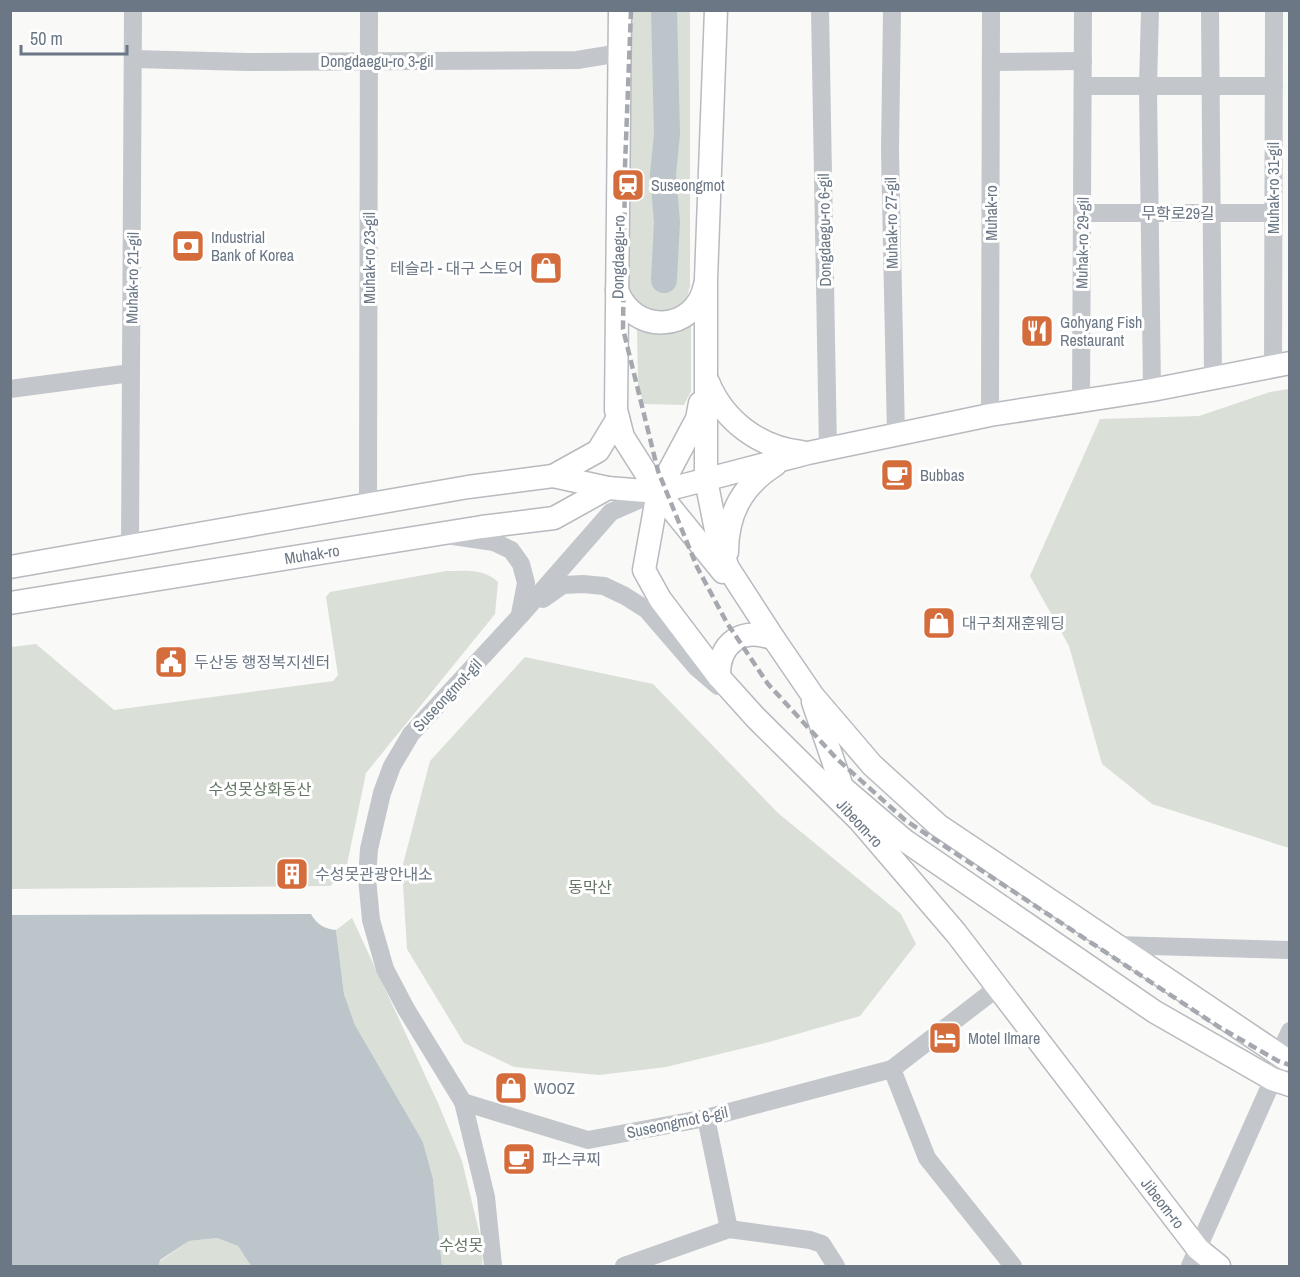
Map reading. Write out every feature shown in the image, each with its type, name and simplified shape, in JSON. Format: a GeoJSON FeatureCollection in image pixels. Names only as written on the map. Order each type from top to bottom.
{"type":"FeatureCollection","features":[{"type":"Feature","properties":{"kind":"main road","name":"Dongdaegu-ro"},"geometry":{"type":"LineString","coordinates":[[620,10],[616,410],[623,437],[658,492]]}},
{"type":"Feature","properties":{"kind":"main road"},"geometry":{"type":"LineString","coordinates":[[716,10],[706,279],[706,480],[717,540],[728,568],[808,689],[872,765],[938,825],[1284,1058]]}},
{"type":"Feature","properties":{"kind":"main road"},"geometry":{"type":"LineString","coordinates":[[617,290],[626,307],[635,315],[653,322],[665,322],[683,317],[693,309],[703,293],[706,279]]}},
{"type":"Feature","properties":{"kind":"main road"},"geometry":{"type":"LineString","coordinates":[[10,567],[468,488],[553,476],[608,488],[658,492],[818,451],[990,415],[1152,390],[1281,365]]}},
{"type":"Feature","properties":{"kind":"main road"},"geometry":{"type":"LineString","coordinates":[[705,375],[719,403],[740,427],[772,445],[790,450],[818,451]]}},
{"type":"Feature","properties":{"kind":"main road","name":"Jibeom-ro"},"geometry":{"type":"LineString","coordinates":[[705,375],[698,419],[658,492],[644,570],[660,599],[719,677],[755,717],[860,821],[956,933],[1194,1258],[1219,1266]]}},
{"type":"Feature","properties":{"kind":"main road"},"geometry":{"type":"LineString","coordinates":[[553,476],[598,451],[618,418]]}},
{"type":"Feature","properties":{"kind":"main road"},"geometry":{"type":"LineString","coordinates":[[728,568],[728,532],[741,498],[759,475],[784,459]]}},
{"type":"Feature","properties":{"kind":"main road","name":"Muhak-ro"},"geometry":{"type":"LineString","coordinates":[[10,603],[437,534],[554,518],[608,488]]}},
{"type":"Feature","properties":{"kind":"main road"},"geometry":{"type":"LineString","coordinates":[[658,492],[757,614]]}},
{"type":"Feature","properties":{"kind":"main road"},"geometry":{"type":"LineString","coordinates":[[719,677],[721,657],[726,647],[734,640],[753,634],[774,639]]}},
{"type":"Feature","properties":{"kind":"main road"},"geometry":{"type":"LineString","coordinates":[[808,689],[842,787],[904,840],[1155,1012],[1281,1082]]}},
{"type":"Feature","properties":{"kind":"street","name":"Muhak-ro 21-gil"},"geometry":{"type":"LineString","coordinates":[[130,546],[133,10]]}},
{"type":"Feature","properties":{"kind":"street","name":"Muhak-ro 23-gil"},"geometry":{"type":"LineString","coordinates":[[368,505],[369,10]]}},
{"type":"Feature","properties":{"kind":"street","name":"Dongdaegu-ro 6-gil"},"geometry":{"type":"LineString","coordinates":[[818,451],[820,10]]}},
{"type":"Feature","properties":{"kind":"street","name":"Muhak-ro 27-gil"},"geometry":{"type":"LineString","coordinates":[[892,10],[890,151],[896,435]]}},
{"type":"Feature","properties":{"kind":"street","name":"Muhak-ro"},"geometry":{"type":"LineString","coordinates":[[990,415],[992,10]]}},
{"type":"Feature","properties":{"kind":"street","name":"Muhak-ro 29-gil"},"geometry":{"type":"LineString","coordinates":[[1081,400],[1083,10]]}},
{"type":"Feature","properties":{"kind":"street"},"geometry":{"type":"LineString","coordinates":[[1150,10],[1148,87],[1152,390]]}},
{"type":"Feature","properties":{"kind":"street"},"geometry":{"type":"LineString","coordinates":[[1210,10],[1213,378]]}},
{"type":"Feature","properties":{"kind":"street","name":"Muhak-ro 31-gil"},"geometry":{"type":"LineString","coordinates":[[1274,10],[1273,213],[1281,365]]}},
{"type":"Feature","properties":{"kind":"street","name":"Dongdaegu-ro 3-gil"},"geometry":{"type":"LineString","coordinates":[[133,59],[369,62],[577,60],[620,53]]}},
{"type":"Feature","properties":{"kind":"street"},"geometry":{"type":"LineString","coordinates":[[991,62],[1083,61]]}},
{"type":"Feature","properties":{"kind":"street"},"geometry":{"type":"LineString","coordinates":[[1083,86],[1274,86]]}},
{"type":"Feature","properties":{"kind":"street","name":"무학로29길"},"geometry":{"type":"LineString","coordinates":[[1083,213],[1273,213]]}},
{"type":"Feature","properties":{"kind":"street"},"geometry":{"type":"LineString","coordinates":[[10,389],[131,373]]}},
{"type":"Feature","properties":{"kind":"street","name":"Suseongmot-gil"},"geometry":{"type":"LineString","coordinates":[[493,1266],[486,1197],[463,1102],[406,1009],[386,969],[371,920],[367,878],[369,849],[382,793],[392,766],[411,734],[520,616],[611,512],[658,492]]}},
{"type":"Feature","properties":{"kind":"street"},"geometry":{"type":"LineString","coordinates":[[437,534],[494,542],[511,550],[521,564],[526,583],[520,616]]}},
{"type":"Feature","properties":{"kind":"street"},"geometry":{"type":"LineString","coordinates":[[520,616],[563,585],[604,586],[647,610],[697,668],[755,717]]}},
{"type":"Feature","properties":{"kind":"street"},"geometry":{"type":"LineString","coordinates":[[1116,945],[1290,950]]}},
{"type":"Feature","properties":{"kind":"street","name":"Suseongmot 6-gil"},"geometry":{"type":"LineString","coordinates":[[463,1102],[588,1140],[706,1118],[892,1069],[997,988]]}},
{"type":"Feature","properties":{"kind":"street"},"geometry":{"type":"LineString","coordinates":[[1194,1258],[1281,1082],[1290,1030]]}},
{"type":"Feature","properties":{"kind":"street"},"geometry":{"type":"LineString","coordinates":[[892,1069],[927,1158],[1005,1264]]}},
{"type":"Feature","properties":{"kind":"street"},"geometry":{"type":"LineString","coordinates":[[706,1118],[729,1229]]}},
{"type":"Feature","properties":{"kind":"street"},"geometry":{"type":"LineString","coordinates":[[624,1266],[729,1229],[810,1240],[822,1244],[836,1266]]}},
{"type":"Feature","properties":{"kind":"green space"},"geometry":{"type":"Polygon","coordinates":[[[632,11],[690,11],[690,286],[685,303],[669,315],[638,309],[628,288],[632,11]]]}},
{"type":"Feature","properties":{"kind":"green space"},"geometry":{"type":"Polygon","coordinates":[[[691,320],[691,391],[684,405],[644,404],[638,387],[637,330],[676,329],[691,320]]]}},
{"type":"Feature","properties":{"kind":"green space"},"geometry":{"type":"Polygon","coordinates":[[[1290,389],[1289,848],[1152,804],[1102,764],[1069,646],[1030,576],[1100,419],[1199,416],[1270,392],[1290,389]]]}},
{"type":"Feature","properties":{"kind":"green space","name":"수성못상화동산"},"geometry":{"type":"Polygon","coordinates":[[[446,571],[480,572],[498,582],[495,614],[366,773],[345,874],[330,886],[11,889],[11,647],[36,644],[114,710],[333,681],[338,675],[326,597],[330,592],[446,571]]]}},
{"type":"Feature","properties":{"kind":"green space","name":"동막산"},"geometry":{"type":"Polygon","coordinates":[[[525,657],[653,684],[778,813],[901,914],[916,944],[860,1016],[769,1042],[666,1067],[599,1075],[514,1067],[464,1043],[407,949],[402,868],[430,761],[525,657]]]}},
{"type":"Feature","properties":{"kind":"green space","name":"수성못"},"geometry":{"type":"Polygon","coordinates":[[[352,918],[438,1103],[462,1161],[483,1248],[482,1266],[442,1266],[433,1179],[423,1142],[355,1025],[344,994],[336,930],[352,918]]]}},
{"type":"Feature","properties":{"kind":"green space"},"geometry":{"type":"Polygon","coordinates":[[[217,1238],[238,1246],[251,1266],[159,1266],[160,1261],[189,1241],[217,1238]]]}},
{"type":"Feature","properties":{"kind":"shaded area"},"geometry":{"type":"Polygon","coordinates":[[[311,914],[321,925],[336,930],[344,994],[355,1025],[423,1142],[433,1179],[442,1266],[251,1266],[238,1246],[217,1238],[189,1241],[160,1260],[159,1266],[11,1266],[11,915],[311,914]]]}},
{"type":"Feature","properties":{"kind":"waterway"},"geometry":{"type":"LineString","coordinates":[[664,10],[667,134],[663,174],[667,222],[664,280]]}},
{"type":"Feature","properties":{"kind":"railway"},"geometry":{"type":"LineString","coordinates":[[631,10],[625,166],[623,329],[658,471],[697,567],[727,623],[768,684],[837,759],[905,820],[1219,1027],[1278,1061],[1290,1065]]}},
{"type":"Feature","properties":{"kind":"place","name":"Suseongmot"},"geometry":{"type":"Point","coordinates":[628,185]}},
{"type":"Feature","properties":{"kind":"place","name":"Industrial Bank of Korea"},"geometry":{"type":"Point","coordinates":[188,246]}},
{"type":"Feature","properties":{"kind":"place","name":"테슬라 - 대구 스토어"},"geometry":{"type":"Point","coordinates":[546,268]}},
{"type":"Feature","properties":{"kind":"place","name":"Gohyang Fish Restaurant"},"geometry":{"type":"Point","coordinates":[1037,331]}},
{"type":"Feature","properties":{"kind":"place","name":"Bubbas"},"geometry":{"type":"Point","coordinates":[897,475]}},
{"type":"Feature","properties":{"kind":"place","name":"대구최재훈웨딩"},"geometry":{"type":"Point","coordinates":[939,623]}},
{"type":"Feature","properties":{"kind":"place","name":"두산동 행정복지센터"},"geometry":{"type":"Point","coordinates":[171,662]}},
{"type":"Feature","properties":{"kind":"place","name":"수성못관광안내소"},"geometry":{"type":"Point","coordinates":[292,874]}},
{"type":"Feature","properties":{"kind":"place","name":"Motel Ilmare"},"geometry":{"type":"Point","coordinates":[945,1038]}},
{"type":"Feature","properties":{"kind":"place","name":"WOOZ"},"geometry":{"type":"Point","coordinates":[511,1088]}},
{"type":"Feature","properties":{"kind":"place","name":"파스쿠찌"},"geometry":{"type":"Point","coordinates":[519,1159]}}]}
